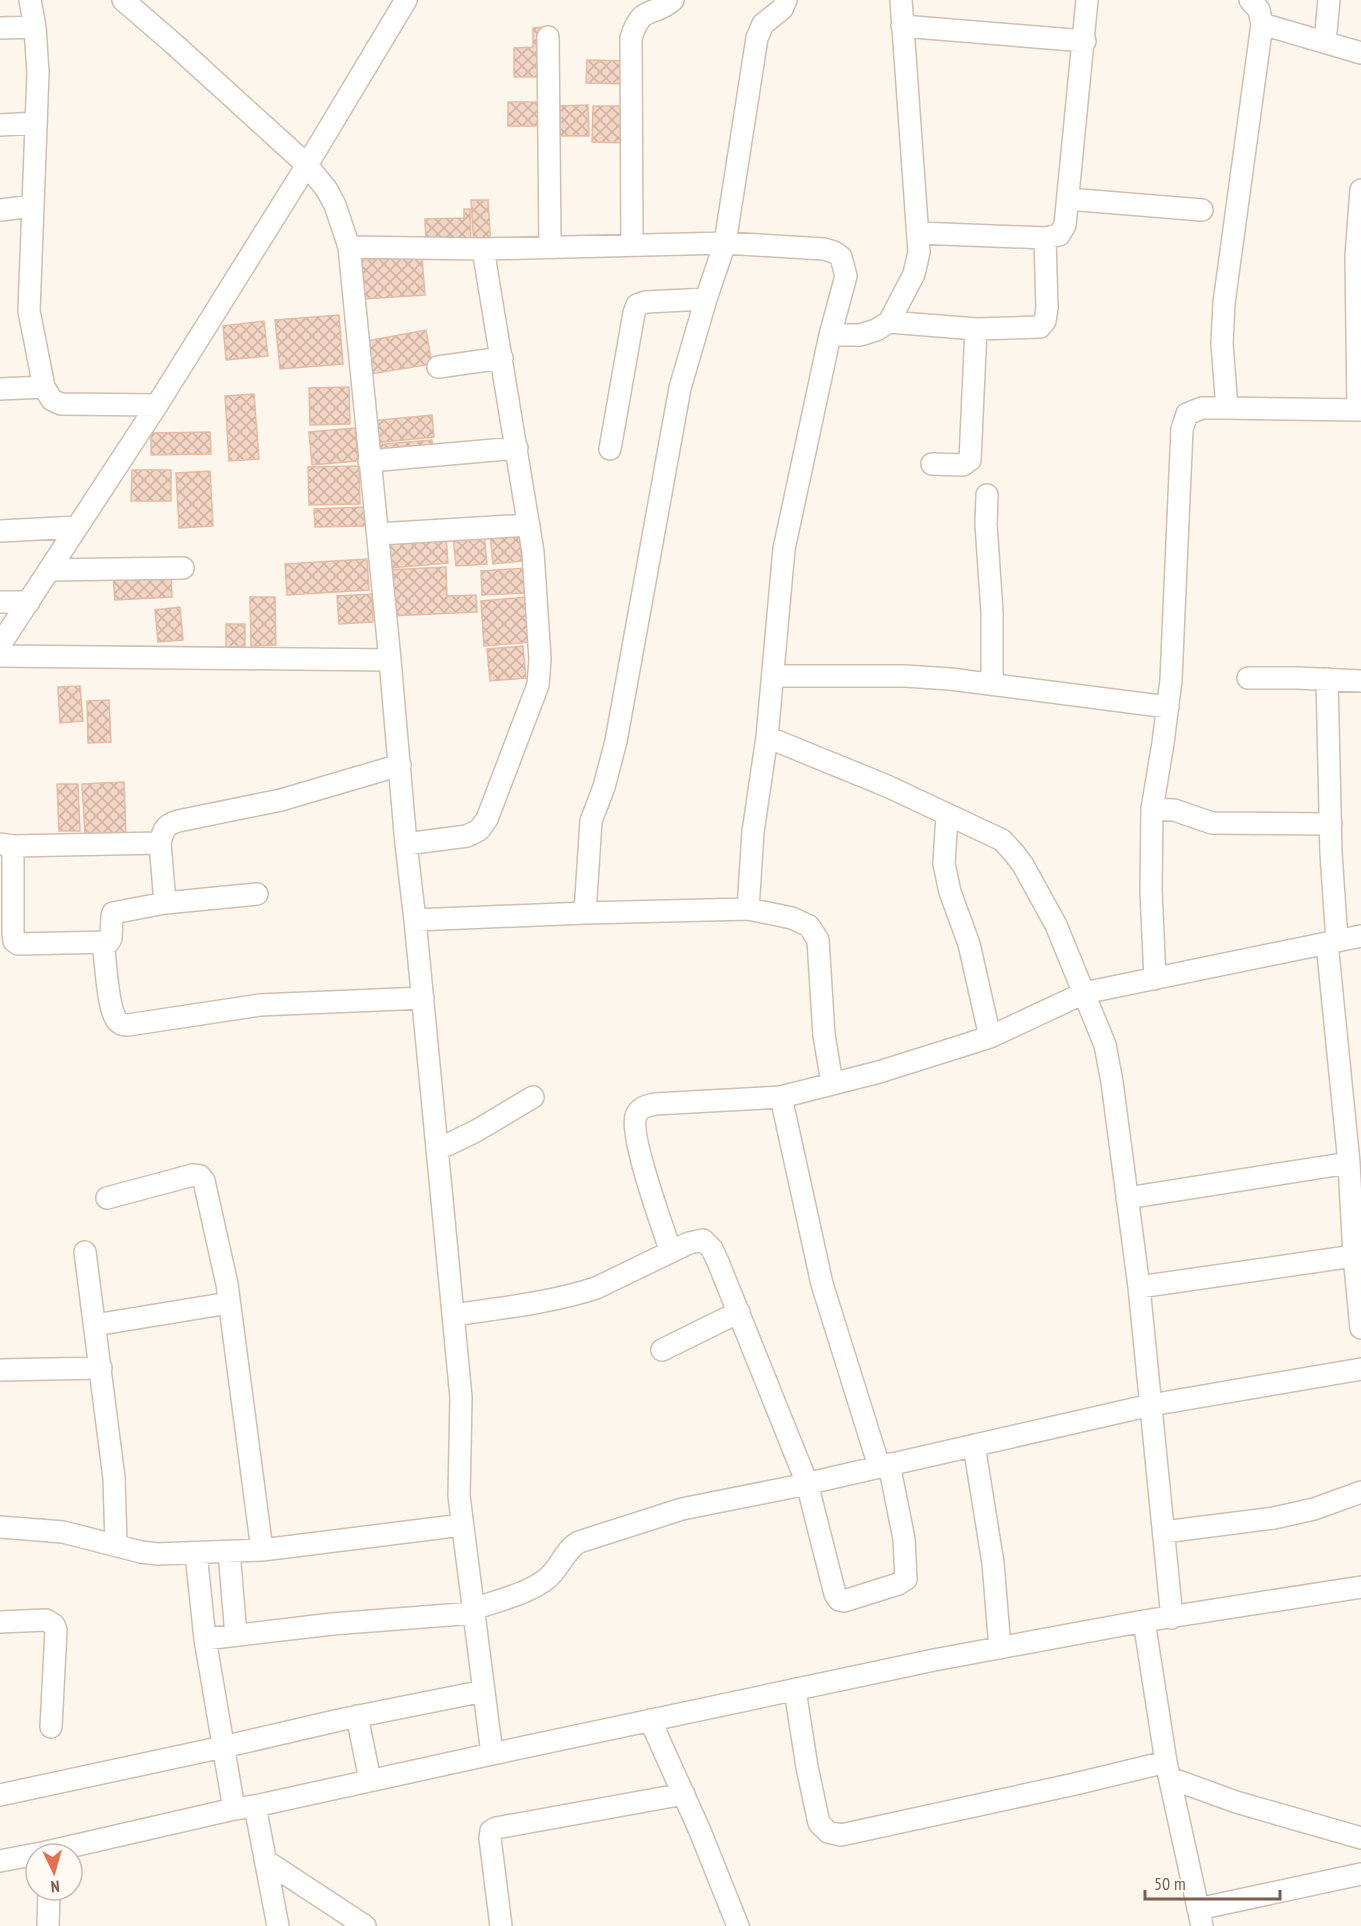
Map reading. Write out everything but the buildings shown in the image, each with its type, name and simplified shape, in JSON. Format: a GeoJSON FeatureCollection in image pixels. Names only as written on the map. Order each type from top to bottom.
{"type":"FeatureCollection","features":[{"type":"Feature","properties":{"kind":"street"},"geometry":{"type":"LineString","coordinates":[[30,0],[38,72],[29,311],[44,387],[52,400],[61,404],[157,405]]}},
{"type":"Feature","properties":{"kind":"street"},"geometry":{"type":"LineString","coordinates":[[123,0],[307,165],[327,190],[335,205],[349,247],[461,1397],[459,1496],[492,1754]]}},
{"type":"Feature","properties":{"kind":"street"},"geometry":{"type":"LineString","coordinates":[[0,645],[157,405],[307,165],[406,0]]}},
{"type":"Feature","properties":{"kind":"street"},"geometry":{"type":"LineString","coordinates":[[632,244],[631,38],[636,22],[647,12],[673,0]]}},
{"type":"Feature","properties":{"kind":"street"},"geometry":{"type":"LineString","coordinates":[[585,913],[591,821],[609,772],[680,388],[705,299],[725,243],[757,38],[763,24],[782,9],[786,0]]}},
{"type":"Feature","properties":{"kind":"street"},"geometry":{"type":"LineString","coordinates":[[830,335],[860,335],[876,330],[889,322],[914,274],[919,252],[901,0]]}},
{"type":"Feature","properties":{"kind":"street"},"geometry":{"type":"LineString","coordinates":[[918,233],[1045,238],[1059,235],[1065,225],[1068,200],[1087,0]]}},
{"type":"Feature","properties":{"kind":"street"},"geometry":{"type":"LineString","coordinates":[[1325,42],[1329,0]]}},
{"type":"Feature","properties":{"kind":"street"},"geometry":{"type":"LineString","coordinates":[[1227,408],[1222,344],[1224,303],[1258,8],[1325,42],[1361,53]]}},
{"type":"Feature","properties":{"kind":"street"},"geometry":{"type":"LineString","coordinates":[[902,26],[1084,41]]}},
{"type":"Feature","properties":{"kind":"street"},"geometry":{"type":"LineString","coordinates":[[0,28],[34,27]]}},
{"type":"Feature","properties":{"kind":"street"},"geometry":{"type":"LineString","coordinates":[[548,37],[550,248]]}},
{"type":"Feature","properties":{"kind":"street"},"geometry":{"type":"LineString","coordinates":[[0,125],[36,123]]}},
{"type":"Feature","properties":{"kind":"street"},"geometry":{"type":"LineString","coordinates":[[1155,978],[1151,891],[1152,809],[1171,680],[1182,429],[1187,414],[1202,408],[1359,410],[1356,256],[1361,190]]}},
{"type":"Feature","properties":{"kind":"street"},"geometry":{"type":"LineString","coordinates":[[1068,200],[1202,210]]}},
{"type":"Feature","properties":{"kind":"street"},"geometry":{"type":"LineString","coordinates":[[0,210],[33,206]]}},
{"type":"Feature","properties":{"kind":"street"},"geometry":{"type":"LineString","coordinates":[[889,322],[976,329],[1040,327],[1045,321],[1047,308],[1045,238]]}},
{"type":"Feature","properties":{"kind":"street"},"geometry":{"type":"LineString","coordinates":[[349,247],[483,249],[725,243],[824,249],[841,257],[846,276],[830,335],[784,549],[767,737],[753,832],[748,909]]}},
{"type":"Feature","properties":{"kind":"street"},"geometry":{"type":"LineString","coordinates":[[406,844],[467,836],[479,830],[492,808],[538,685],[540,659],[533,552],[483,249]]}},
{"type":"Feature","properties":{"kind":"street"},"geometry":{"type":"LineString","coordinates":[[610,449],[634,313],[638,306],[645,302],[705,299]]}},
{"type":"Feature","properties":{"kind":"street"},"geometry":{"type":"LineString","coordinates":[[932,464],[963,465],[970,460],[976,329]]}},
{"type":"Feature","properties":{"kind":"street"},"geometry":{"type":"LineString","coordinates":[[438,367],[502,358]]}},
{"type":"Feature","properties":{"kind":"street"},"geometry":{"type":"LineString","coordinates":[[0,389],[44,387]]}},
{"type":"Feature","properties":{"kind":"street"},"geometry":{"type":"LineString","coordinates":[[369,461],[517,448]]}},
{"type":"Feature","properties":{"kind":"street"},"geometry":{"type":"LineString","coordinates":[[987,495],[986,524],[992,612],[992,684]]}},
{"type":"Feature","properties":{"kind":"street"},"geometry":{"type":"LineString","coordinates":[[378,534],[529,525]]}},
{"type":"Feature","properties":{"kind":"street"},"geometry":{"type":"LineString","coordinates":[[0,531],[77,527]]}},
{"type":"Feature","properties":{"kind":"street"},"geometry":{"type":"LineString","coordinates":[[50,570],[183,568]]}},
{"type":"Feature","properties":{"kind":"street"},"geometry":{"type":"LineString","coordinates":[[0,602],[29,602]]}},
{"type":"Feature","properties":{"kind":"street"},"geometry":{"type":"LineString","coordinates":[[0,656],[390,660]]}},
{"type":"Feature","properties":{"kind":"street"},"geometry":{"type":"LineString","coordinates":[[773,676],[905,676],[992,684],[1054,694],[1168,707]]}},
{"type":"Feature","properties":{"kind":"street"},"geometry":{"type":"LineString","coordinates":[[1248,678],[1361,681]]}},
{"type":"Feature","properties":{"kind":"street"},"geometry":{"type":"LineString","coordinates":[[1327,679],[1332,942],[1358,1255],[1361,1328]]}},
{"type":"Feature","properties":{"kind":"street"},"geometry":{"type":"LineString","coordinates":[[767,737],[887,786],[1002,840],[1014,853],[1056,925],[1105,1045],[1112,1082],[1139,1287],[1172,1618]]}},
{"type":"Feature","properties":{"kind":"street"},"geometry":{"type":"LineString","coordinates":[[165,903],[160,843],[167,824],[280,800],[400,765]]}},
{"type":"Feature","properties":{"kind":"street"},"geometry":{"type":"LineString","coordinates":[[1152,809],[1174,810],[1212,823],[1330,824]]}},
{"type":"Feature","properties":{"kind":"street"},"geometry":{"type":"LineString","coordinates":[[947,814],[944,864],[950,891],[969,944],[990,1037]]}},
{"type":"Feature","properties":{"kind":"street"},"geometry":{"type":"LineString","coordinates":[[160,843],[6,845],[13,933],[7,942],[24,945],[109,942],[113,913],[165,903],[258,894]]}},
{"type":"Feature","properties":{"kind":"street"},"geometry":{"type":"LineString","coordinates":[[416,920],[748,909],[792,918],[809,926],[818,940],[824,1035],[832,1083]]}},
{"type":"Feature","properties":{"kind":"street"},"geometry":{"type":"LineString","coordinates":[[671,1252],[640,1154],[635,1119],[644,1107],[655,1104],[781,1097],[912,1063],[990,1037],[1084,993],[1361,936]]}},
{"type":"Feature","properties":{"kind":"street"},"geometry":{"type":"LineString","coordinates":[[103,943],[111,1006],[120,1024],[128,1025],[260,1005],[423,998]]}},
{"type":"Feature","properties":{"kind":"street"},"geometry":{"type":"LineString","coordinates":[[437,1150],[476,1131],[533,1096]]}},
{"type":"Feature","properties":{"kind":"street"},"geometry":{"type":"LineString","coordinates":[[453,1316],[581,1293],[696,1241],[703,1240],[712,1249],[718,1262],[807,1483],[835,1594],[839,1600],[844,1600],[898,1584],[906,1579],[904,1539],[884,1465],[822,1284],[781,1097]]}},
{"type":"Feature","properties":{"kind":"street"},"geometry":{"type":"LineString","coordinates":[[1126,1198],[1349,1163]]}},
{"type":"Feature","properties":{"kind":"street"},"geometry":{"type":"LineString","coordinates":[[106,1198],[193,1175],[200,1176],[204,1181],[227,1284],[262,1550]]}},
{"type":"Feature","properties":{"kind":"street"},"geometry":{"type":"LineString","coordinates":[[85,1252],[114,1478],[116,1544]]}},
{"type":"Feature","properties":{"kind":"street"},"geometry":{"type":"LineString","coordinates":[[1139,1287],[1358,1255]]}},
{"type":"Feature","properties":{"kind":"street"},"geometry":{"type":"LineString","coordinates":[[95,1325],[229,1303]]}},
{"type":"Feature","properties":{"kind":"street"},"geometry":{"type":"LineString","coordinates":[[662,1350],[739,1312]]}},
{"type":"Feature","properties":{"kind":"street"},"geometry":{"type":"LineString","coordinates":[[0,1370],[101,1368]]}},
{"type":"Feature","properties":{"kind":"street"},"geometry":{"type":"LineString","coordinates":[[205,1639],[332,1624],[475,1611],[535,1587],[546,1580],[572,1546],[579,1542],[682,1509],[1151,1406],[1361,1368]]}},
{"type":"Feature","properties":{"kind":"street"},"geometry":{"type":"LineString","coordinates":[[974,1445],[993,1563],[1000,1648]]}},
{"type":"Feature","properties":{"kind":"street"},"geometry":{"type":"LineString","coordinates":[[1164,1532],[1274,1518],[1314,1509],[1361,1492]]}},
{"type":"Feature","properties":{"kind":"street"},"geometry":{"type":"LineString","coordinates":[[0,1527],[63,1532],[157,1554],[262,1550],[462,1525]]}},
{"type":"Feature","properties":{"kind":"street"},"geometry":{"type":"LineString","coordinates":[[229,1552],[236,1635]]}},
{"type":"Feature","properties":{"kind":"street"},"geometry":{"type":"LineString","coordinates":[[196,1553],[205,1639],[223,1747],[266,1861],[278,1926]]}},
{"type":"Feature","properties":{"kind":"street"},"geometry":{"type":"LineString","coordinates":[[84,1844],[244,1807],[650,1720],[1000,1648],[1144,1621],[1361,1587]]}},
{"type":"Feature","properties":{"kind":"street"},"geometry":{"type":"LineString","coordinates":[[0,1622],[46,1620],[54,1625],[56,1630],[51,1726]]}},
{"type":"Feature","properties":{"kind":"street"},"geometry":{"type":"LineString","coordinates":[[1144,1621],[1168,1770],[1200,1917],[1361,1874]]}},
{"type":"Feature","properties":{"kind":"street"},"geometry":{"type":"LineString","coordinates":[[795,1690],[807,1767],[819,1823],[828,1832],[841,1835],[1075,1784],[1168,1770],[1236,1802],[1361,1838]]}},
{"type":"Feature","properties":{"kind":"street"},"geometry":{"type":"LineString","coordinates":[[0,1795],[357,1716],[484,1691]]}},
{"type":"Feature","properties":{"kind":"street"},"geometry":{"type":"LineString","coordinates":[[357,1716],[370,1780]]}},
{"type":"Feature","properties":{"kind":"street"},"geometry":{"type":"LineString","coordinates":[[650,1720],[684,1794],[738,1926]]}},
{"type":"Feature","properties":{"kind":"street"},"geometry":{"type":"LineString","coordinates":[[501,1926],[491,1831],[496,1828],[684,1794]]}},
{"type":"Feature","properties":{"kind":"street"},"geometry":{"type":"LineString","coordinates":[[0,1861],[24,1857]]}},
{"type":"Feature","properties":{"kind":"street"},"geometry":{"type":"LineString","coordinates":[[266,1861],[365,1926]]}},
{"type":"Feature","properties":{"kind":"street"},"geometry":{"type":"LineString","coordinates":[[48,1926],[49,1902]]}}]}
